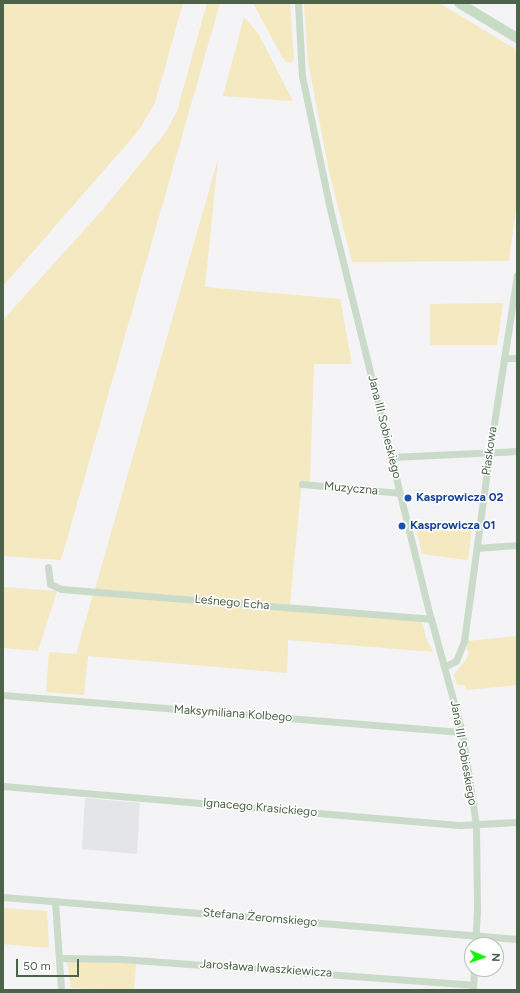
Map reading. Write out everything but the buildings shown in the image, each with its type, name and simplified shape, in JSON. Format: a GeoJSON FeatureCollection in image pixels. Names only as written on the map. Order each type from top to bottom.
{"type":"FeatureCollection","features":[{"type":"Feature","properties":{"kind":"main road"},"geometry":{"type":"LineString","coordinates":[[459,3],[517,38]]}},
{"type":"Feature","properties":{"kind":"street","name":"Jana III Sobieskiego"},"geometry":{"type":"LineString","coordinates":[[298,3],[302,76],[330,209],[431,619],[462,732],[476,824],[476,937]]}},
{"type":"Feature","properties":{"kind":"street","name":"Piaskowa"},"geometry":{"type":"LineString","coordinates":[[444,667],[456,661],[464,641],[489,452],[517,275]]}},
{"type":"Feature","properties":{"kind":"street"},"geometry":{"type":"LineString","coordinates":[[504,358],[517,358]]}},
{"type":"Feature","properties":{"kind":"street"},"geometry":{"type":"LineString","coordinates":[[391,457],[517,450]]}},
{"type":"Feature","properties":{"kind":"street","name":"Muzyczna"},"geometry":{"type":"LineString","coordinates":[[302,484],[400,493]]}},
{"type":"Feature","properties":{"kind":"street"},"geometry":{"type":"LineString","coordinates":[[477,548],[517,545]]}},
{"type":"Feature","properties":{"kind":"street","name":"Leśnego Echa"},"geometry":{"type":"LineString","coordinates":[[48,567],[50,584],[61,589],[431,619]]}},
{"type":"Feature","properties":{"kind":"street","name":"Maksymiliana Kolbego"},"geometry":{"type":"LineString","coordinates":[[3,695],[462,732]]}},
{"type":"Feature","properties":{"kind":"street","name":"Ignacego Krasickiego"},"geometry":{"type":"LineString","coordinates":[[3,786],[454,825],[517,822]]}},
{"type":"Feature","properties":{"kind":"street","name":"Stefana Żeromskiego"},"geometry":{"type":"LineString","coordinates":[[3,897],[476,934],[517,939]]}},
{"type":"Feature","properties":{"kind":"street"},"geometry":{"type":"LineString","coordinates":[[55,901],[61,990]]}},
{"type":"Feature","properties":{"kind":"street","name":"Jarosława Iwaszkiewicza"},"geometry":{"type":"LineString","coordinates":[[60,958],[136,960],[473,988]]}},
{"type":"Feature","properties":{"kind":"street"},"geometry":{"type":"LineString","coordinates":[[473,988],[474,977]]}},
{"type":"Feature","properties":{"kind":"shaded area"},"geometry":{"type":"Polygon","coordinates":[[[3,3],[183,3],[155,103],[139,130],[3,286],[3,3]]]}},
{"type":"Feature","properties":{"kind":"shaded area"},"geometry":{"type":"Polygon","coordinates":[[[207,3],[220,3],[61,560],[3,556],[3,320],[105,207],[166,132],[177,111],[207,3]]]}},
{"type":"Feature","properties":{"kind":"shaded area"},"geometry":{"type":"Polygon","coordinates":[[[253,3],[290,3],[294,59],[291,63],[286,62],[281,55],[253,3]]]}},
{"type":"Feature","properties":{"kind":"shaded area"},"geometry":{"type":"Polygon","coordinates":[[[304,3],[439,3],[517,50],[517,200],[509,261],[352,262],[329,171],[308,62],[304,3]]]}},
{"type":"Feature","properties":{"kind":"shaded area"},"geometry":{"type":"Polygon","coordinates":[[[244,17],[258,33],[293,101],[223,96],[244,17]]]}},
{"type":"Feature","properties":{"kind":"shaded area"},"geometry":{"type":"Polygon","coordinates":[[[218,159],[205,287],[340,299],[352,364],[314,364],[310,480],[301,489],[290,604],[95,589],[218,159]]]}},
{"type":"Feature","properties":{"kind":"shaded area"},"geometry":{"type":"Polygon","coordinates":[[[503,303],[497,345],[430,345],[430,304],[503,303]]]}},
{"type":"Feature","properties":{"kind":"shaded area"},"geometry":{"type":"Polygon","coordinates":[[[414,520],[472,528],[468,560],[422,554],[414,520]]]}},
{"type":"Feature","properties":{"kind":"shaded area"},"geometry":{"type":"Polygon","coordinates":[[[3,587],[57,591],[38,651],[3,648],[3,587]]]}},
{"type":"Feature","properties":{"kind":"shaded area"},"geometry":{"type":"Polygon","coordinates":[[[93,594],[422,620],[426,638],[433,652],[288,640],[287,673],[88,656],[84,695],[46,692],[49,652],[76,654],[93,594]]]}},
{"type":"Feature","properties":{"kind":"shaded area"},"geometry":{"type":"Polygon","coordinates":[[[517,636],[517,685],[466,690],[465,685],[457,685],[454,675],[467,658],[469,651],[466,650],[468,641],[517,636]]]}},
{"type":"Feature","properties":{"kind":"shaded area"},"geometry":{"type":"Polygon","coordinates":[[[85,798],[140,803],[137,854],[82,849],[85,798]]]}},
{"type":"Feature","properties":{"kind":"shaded area"},"geometry":{"type":"Polygon","coordinates":[[[3,908],[47,911],[49,948],[3,944],[3,908]]]}},
{"type":"Feature","properties":{"kind":"shaded area"},"geometry":{"type":"Polygon","coordinates":[[[67,961],[136,963],[134,990],[71,988],[67,961]]]}},
{"type":"Feature","properties":{"kind":"place","name":"Kasprowicza 02"},"geometry":{"type":"Point","coordinates":[408,498]}},
{"type":"Feature","properties":{"kind":"place","name":"Kasprowicza 01"},"geometry":{"type":"Point","coordinates":[402,526]}}]}
